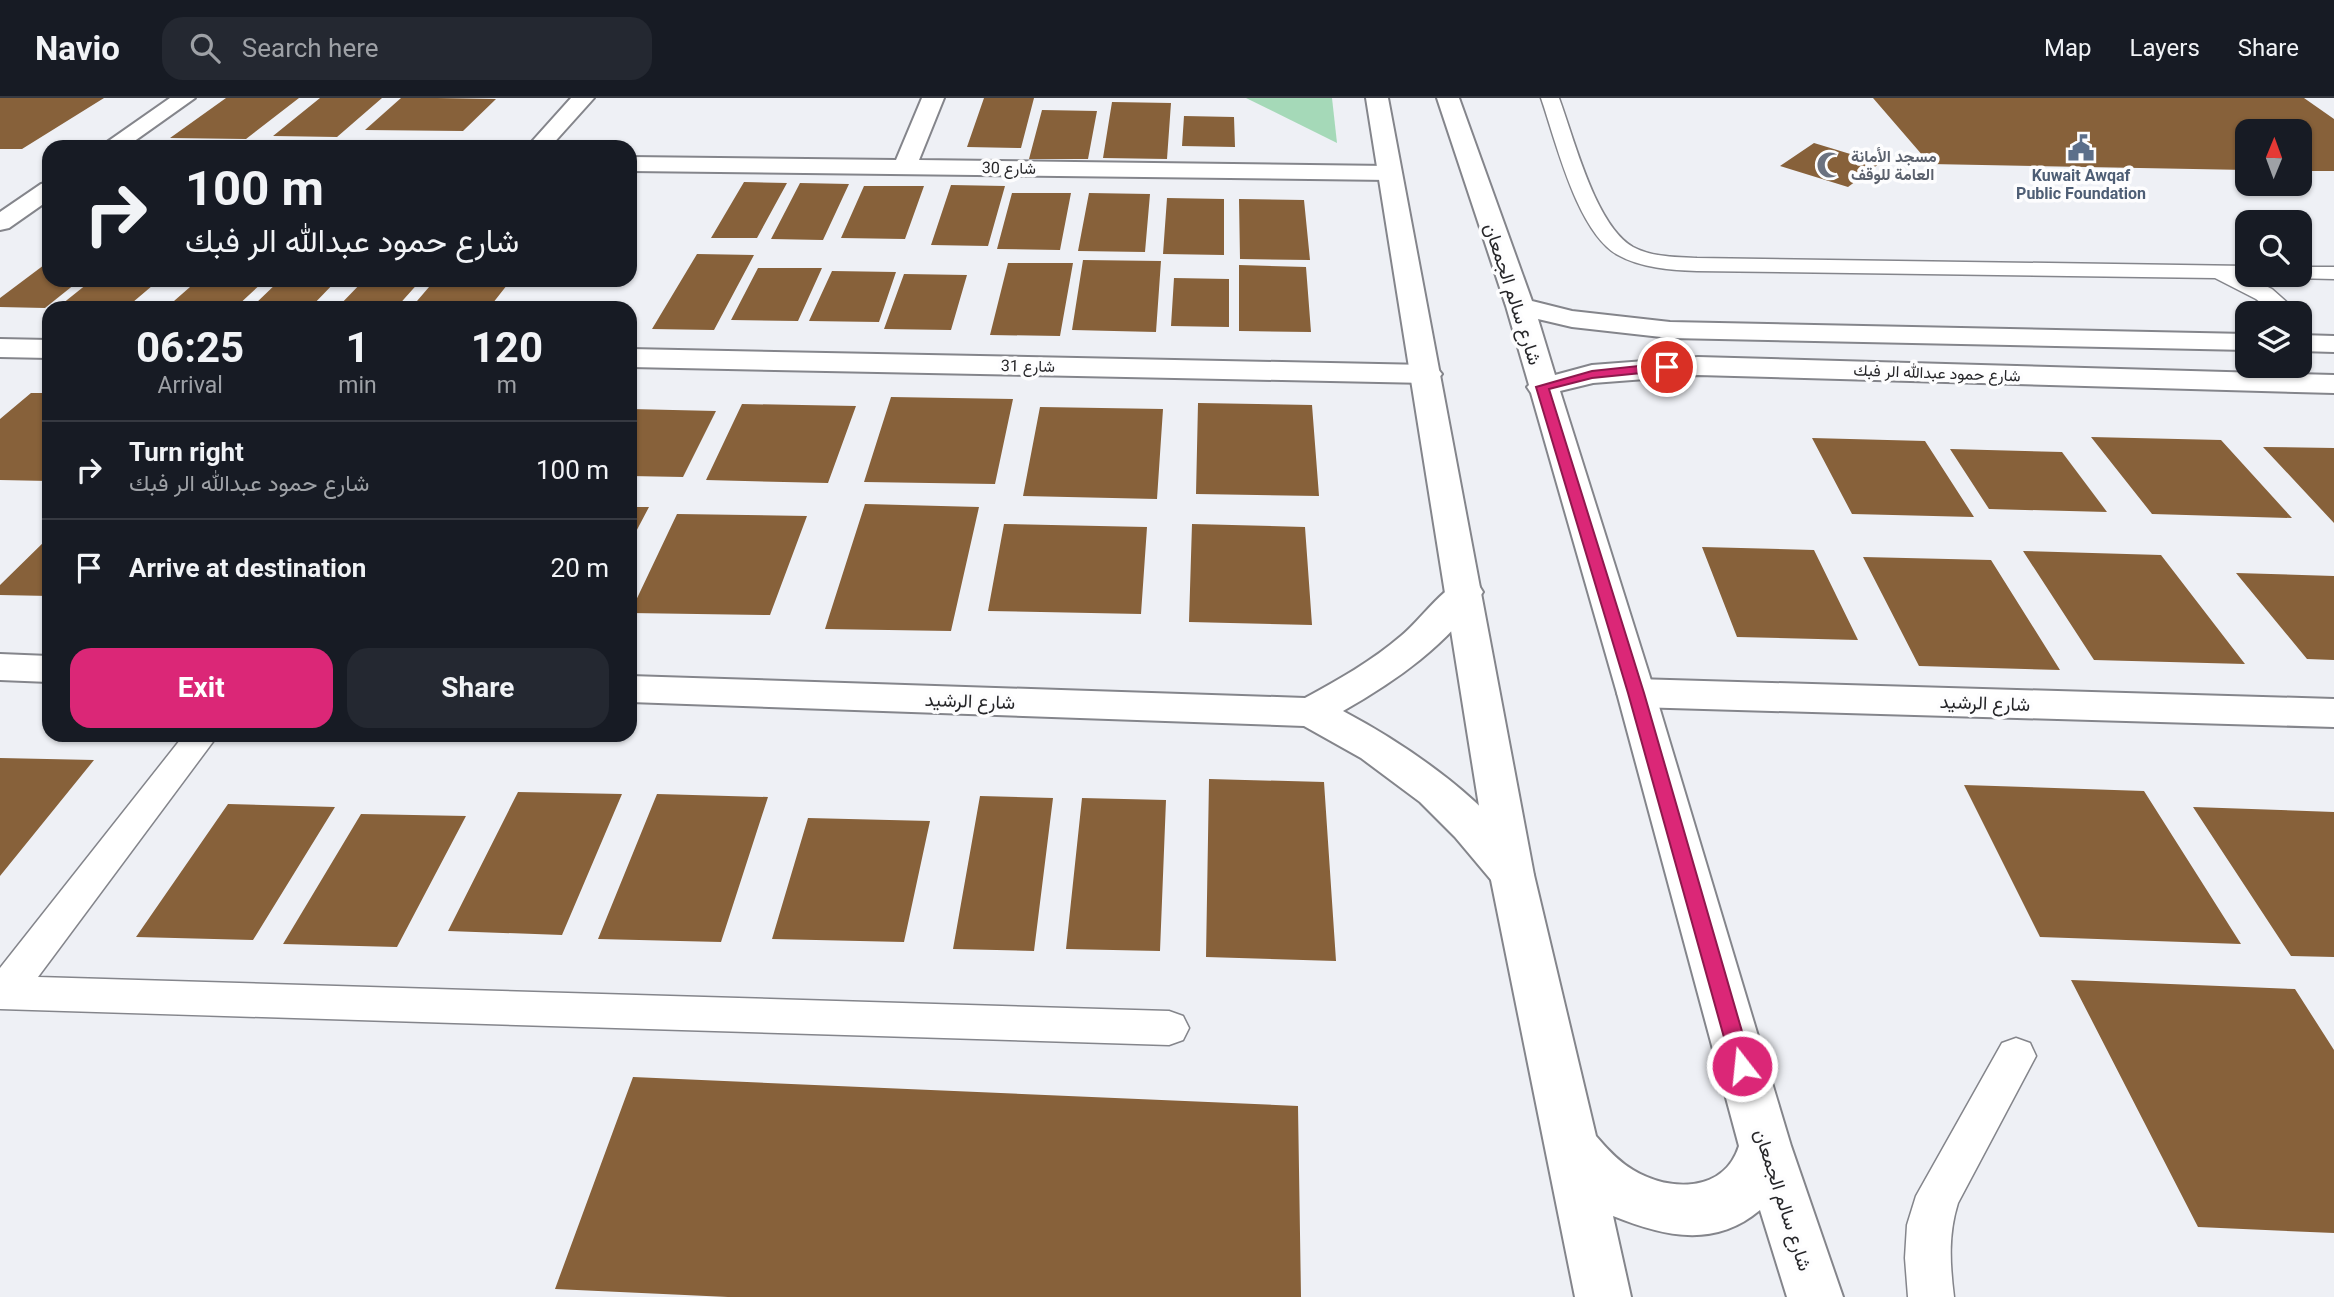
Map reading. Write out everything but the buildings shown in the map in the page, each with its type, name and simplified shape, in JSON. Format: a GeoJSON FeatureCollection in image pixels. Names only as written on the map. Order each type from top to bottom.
{"type":"FeatureCollection","features":[{"type":"Feature","properties":{"kind":"street"},"geometry":{"type":"LineString","coordinates":[[121,140],[184,98]]}},
{"type":"Feature","properties":{"kind":"street"},"geometry":{"type":"LineString","coordinates":[[544,140],[583,98]]}},
{"type":"Feature","properties":{"kind":"street"},"geometry":{"type":"LineString","coordinates":[[905,167],[933,98]]}},
{"type":"Feature","properties":{"kind":"street"},"geometry":{"type":"LineString","coordinates":[[1380,100],[1389,173],[1465,592],[1512,876],[1603,1297]]}},
{"type":"Feature","properties":{"kind":"street","name":"شارع سالم الجمعان"},"geometry":{"type":"LineString","coordinates":[[1446,100],[1520,306],[1542,387],[1636,693],[1765,1146],[1815,1297]]}},
{"type":"Feature","properties":{"kind":"street","name":"شارع 30"},"geometry":{"type":"LineString","coordinates":[[637,164],[1389,173]]}},
{"type":"Feature","properties":{"kind":"street"},"geometry":{"type":"LineString","coordinates":[[0,223],[42,194]]}},
{"type":"Feature","properties":{"kind":"street","name":"شارع حمود عبدالله الر فبك"},"geometry":{"type":"LineString","coordinates":[[1520,306],[1572,319],[1670,330],[2235,342]]}},
{"type":"Feature","properties":{"kind":"street"},"geometry":{"type":"LineString","coordinates":[[2312,343],[2334,344]]}},
{"type":"Feature","properties":{"kind":"street"},"geometry":{"type":"LineString","coordinates":[[0,348],[42,349]]}},
{"type":"Feature","properties":{"kind":"street","name":"شارع 31"},"geometry":{"type":"LineString","coordinates":[[637,358],[1426,373]]}},
{"type":"Feature","properties":{"kind":"street","name":"شارع حمود عبدالله الر فبك"},"geometry":{"type":"LineString","coordinates":[[1542,387],[1592,374],[1698,366],[2334,384]]}},
{"type":"Feature","properties":{"kind":"street"},"geometry":{"type":"LineString","coordinates":[[1311,712],[1391,665],[1421,642],[1465,592]]}},
{"type":"Feature","properties":{"kind":"street"},"geometry":{"type":"LineString","coordinates":[[0,667],[42,669]]}},
{"type":"Feature","properties":{"kind":"street","name":"شارع الرشيد"},"geometry":{"type":"LineString","coordinates":[[637,689],[1311,712],[1396,760],[1434,790],[1470,825],[1512,876]]}},
{"type":"Feature","properties":{"kind":"street","name":"شارع الرشيد"},"geometry":{"type":"LineString","coordinates":[[1636,693],[2334,713]]}},
{"type":"Feature","properties":{"kind":"street"},"geometry":{"type":"LineString","coordinates":[[1573,1149],[1599,1178],[1633,1199],[1670,1209],[1706,1209],[1735,1196],[1756,1173],[1765,1146]]}},
{"type":"Feature","properties":{"kind":"lane"},"geometry":{"type":"LineString","coordinates":[[1550,98],[1596,219],[1616,245],[1630,253],[1655,260],[1724,265],[2235,272]]}},
{"type":"Feature","properties":{"kind":"lane"},"geometry":{"type":"LineString","coordinates":[[2218,272],[2273,301]]}},
{"type":"Feature","properties":{"kind":"lane"},"geometry":{"type":"LineString","coordinates":[[2312,274],[2332,276]]}},
{"type":"Feature","properties":{"kind":"lane"},"geometry":{"type":"LineString","coordinates":[[2,992],[197,742]]}},
{"type":"Feature","properties":{"kind":"lane"},"geometry":{"type":"LineString","coordinates":[[2,992],[1169,1028]]}},
{"type":"Feature","properties":{"kind":"lane"},"geometry":{"type":"LineString","coordinates":[[1931,1297],[1927,1258],[1929,1225],[1938,1196],[2016,1056]]}},
{"type":"Feature","properties":{"kind":"green space"},"geometry":{"type":"Polygon","coordinates":[[[1246,98],[1332,98],[1337,143],[1246,98]]]}},
{"type":"Feature","properties":{"kind":"place","name":"Kuwait Awqaf Public Foundation"},"geometry":{"type":"Point","coordinates":[2081,148]}},
{"type":"Feature","properties":{"kind":"place","name":"مسجد الأمانة العامة للوقف"},"geometry":{"type":"Point","coordinates":[1830,165]}},
{"type":"Feature","properties":{"kind":"route"},"geometry":{"type":"LineString","coordinates":[[1667,367],[1592,374],[1542,387],[1636,693],[1742,1066]]}}]}
